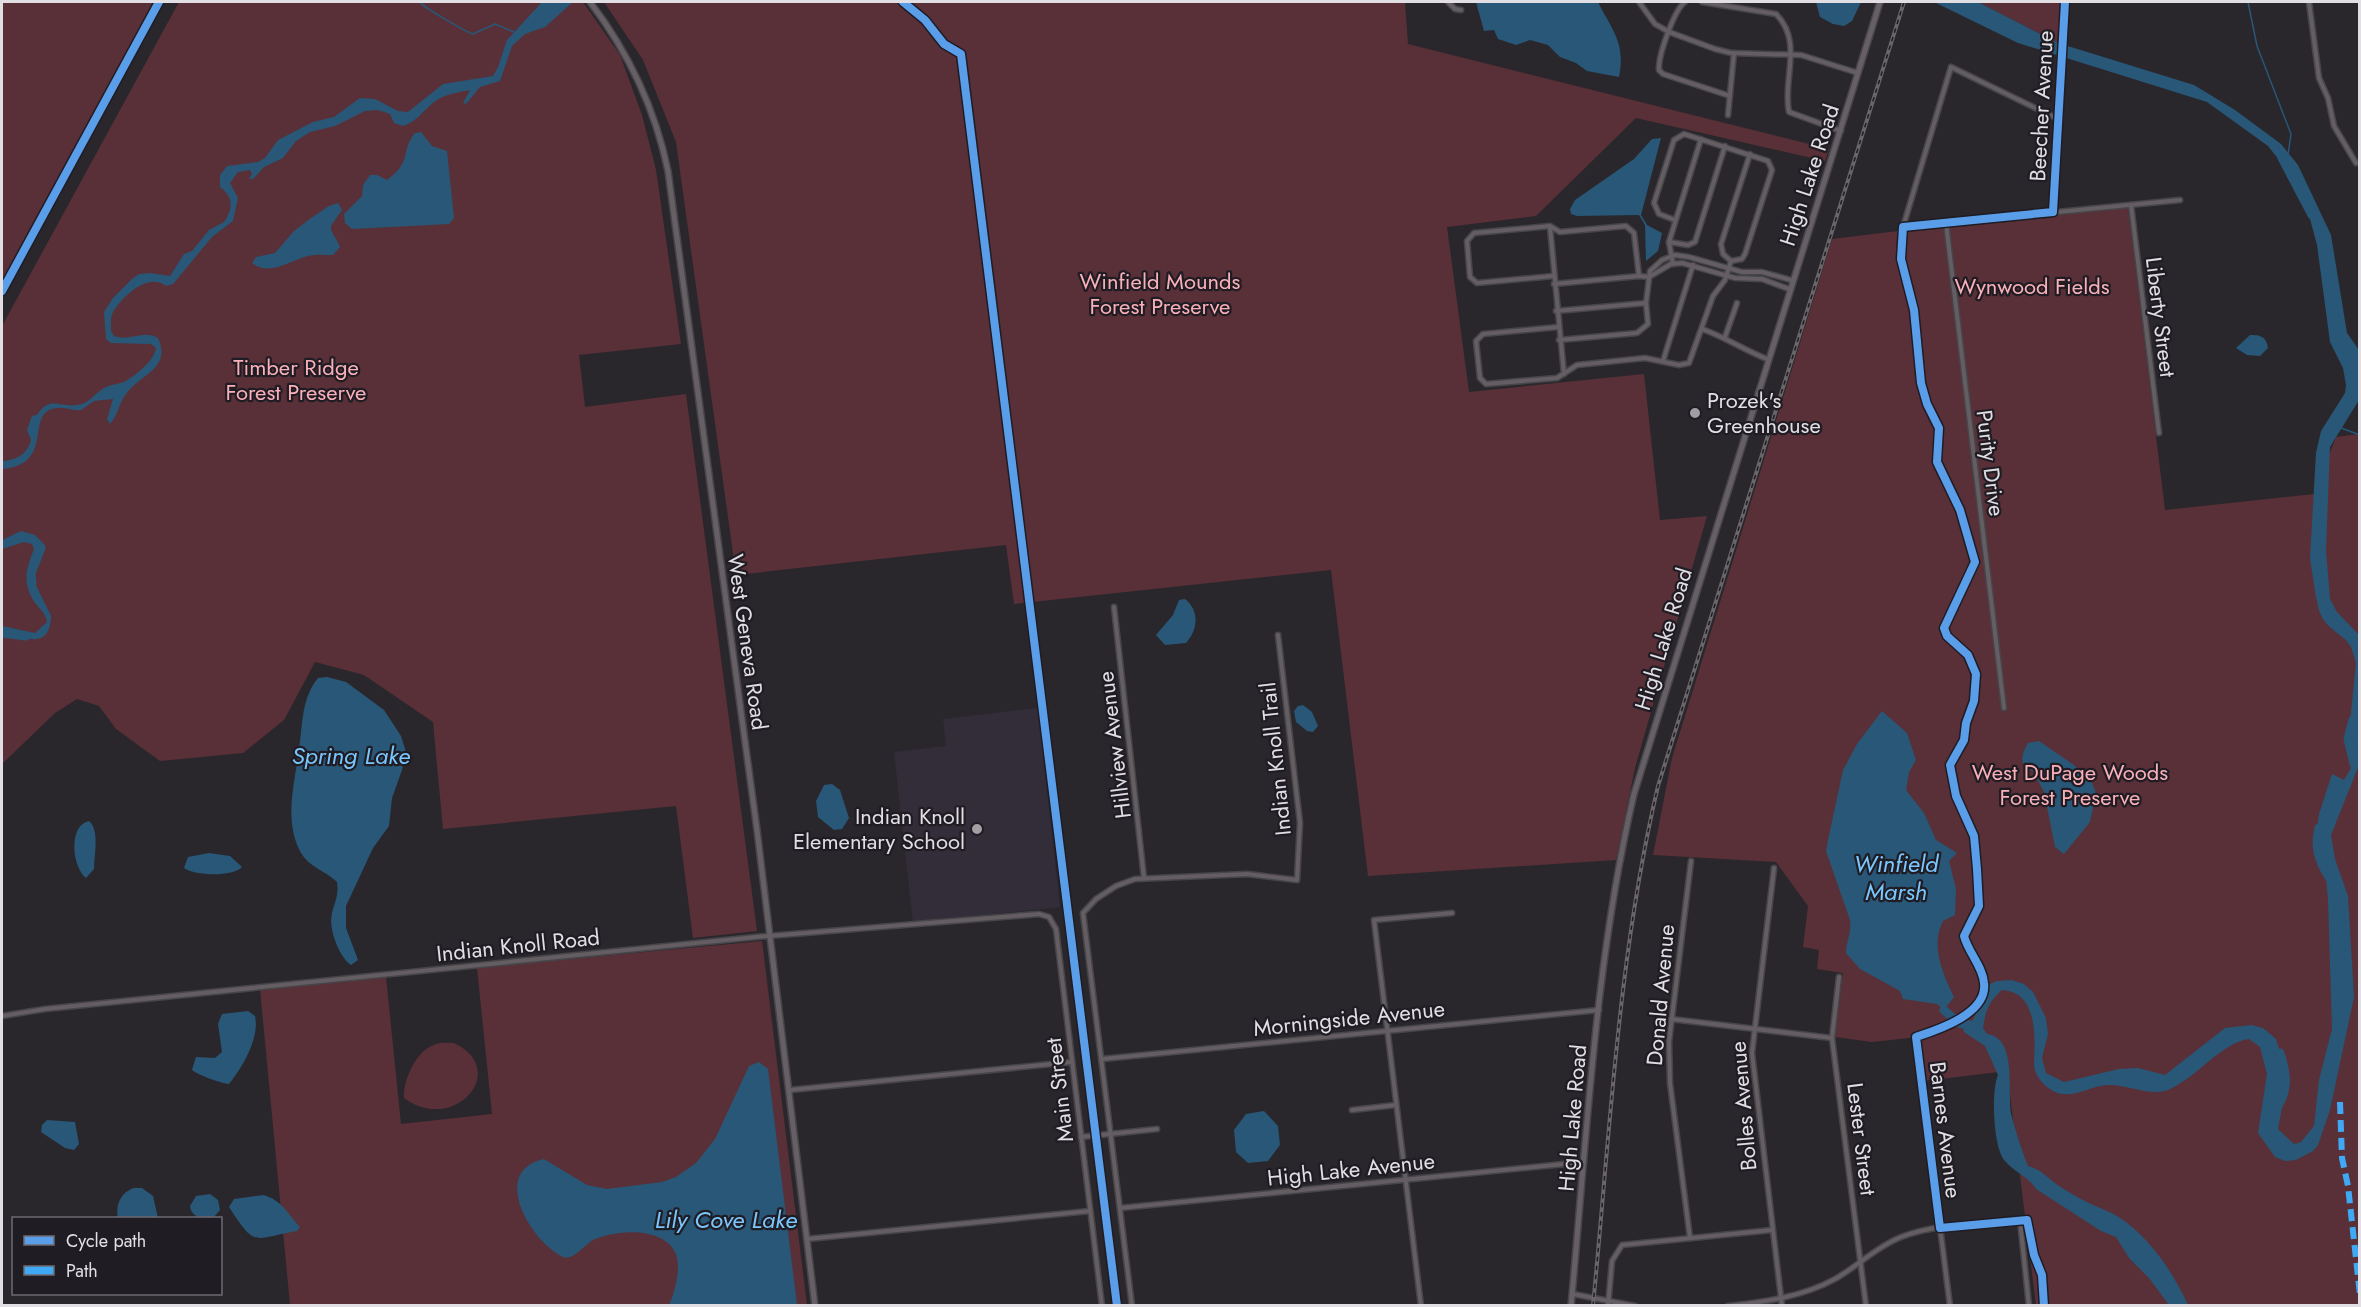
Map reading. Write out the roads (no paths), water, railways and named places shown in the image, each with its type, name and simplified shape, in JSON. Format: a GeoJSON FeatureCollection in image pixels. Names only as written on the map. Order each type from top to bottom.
{"type":"FeatureCollection","features":[{"type":"Feature","properties":{"kind":"street","name":"West Geneva Road"},"geometry":{"type":"LineString","coordinates":[[590,2],[615,37],[635,73],[655,119],[668,171],[790,1090],[815,1305]]}},
{"type":"Feature","properties":{"kind":"street"},"geometry":{"type":"LineString","coordinates":[[1448,2],[1455,9],[1461,10]]}},
{"type":"Feature","properties":{"kind":"street"},"geometry":{"type":"LineString","coordinates":[[1639,2],[1654,24],[1669,32],[1734,53],[1808,57],[1859,74]]}},
{"type":"Feature","properties":{"kind":"street"},"geometry":{"type":"LineString","coordinates":[[1685,2],[1678,9],[1659,64],[1663,74],[1730,96]]}},
{"type":"Feature","properties":{"kind":"street"},"geometry":{"type":"LineString","coordinates":[[1702,2],[1776,14],[1783,22],[1793,55],[1789,112],[1841,130]]}},
{"type":"Feature","properties":{"kind":"street","name":"High Lake Road"},"geometry":{"type":"LineString","coordinates":[[1571,1305],[1599,1010],[1614,890],[1634,794],[1791,280],[1859,74],[1880,2]]}},
{"type":"Feature","properties":{"kind":"street","name":"Beecher Avenue"},"geometry":{"type":"LineString","coordinates":[[2053,212],[2065,2]]}},
{"type":"Feature","properties":{"kind":"street"},"geometry":{"type":"LineString","coordinates":[[2309,2],[2319,78],[2328,98],[2334,126],[2356,163]]}},
{"type":"Feature","properties":{"kind":"street"},"geometry":{"type":"LineString","coordinates":[[1728,115],[1734,53]]}},
{"type":"Feature","properties":{"kind":"street"},"geometry":{"type":"LineString","coordinates":[[2058,118],[1951,67],[1903,227],[2180,200]]}},
{"type":"Feature","properties":{"kind":"street"},"geometry":{"type":"LineString","coordinates":[[1676,220],[1659,214],[1654,207],[1654,200],[1676,138],[1684,134],[1725,146],[1750,154],[1768,160],[1772,171],[1742,260],[1731,261],[1723,254],[1721,244],[1750,154]]}},
{"type":"Feature","properties":{"kind":"street"},"geometry":{"type":"LineString","coordinates":[[1673,264],[1669,242],[1701,139]]}},
{"type":"Feature","properties":{"kind":"street"},"geometry":{"type":"LineString","coordinates":[[1669,242],[1688,245],[1695,242],[1725,146]]}},
{"type":"Feature","properties":{"kind":"street","name":"Liberty Street"},"geometry":{"type":"LineString","coordinates":[[2131,205],[2159,433]]}},
{"type":"Feature","properties":{"kind":"street","name":"Purity Drive"},"geometry":{"type":"LineString","coordinates":[[1946,223],[2004,708]]}},
{"type":"Feature","properties":{"kind":"street"},"geometry":{"type":"LineString","coordinates":[[1550,226],[1556,311],[1564,374]]}},
{"type":"Feature","properties":{"kind":"street"},"geometry":{"type":"LineString","coordinates":[[1553,276],[1477,283],[1470,277],[1467,242],[1474,233],[1550,226],[1560,232],[1626,226],[1634,233],[1639,276]]}},
{"type":"Feature","properties":{"kind":"street"},"geometry":{"type":"LineString","coordinates":[[1560,340],[1637,333],[1648,324],[1646,303],[1649,277],[1657,264],[1671,256],[1689,256],[1729,269],[1742,272],[1762,272],[1791,280]]}},
{"type":"Feature","properties":{"kind":"street"},"geometry":{"type":"LineString","coordinates":[[1558,327],[1483,334],[1476,341],[1480,378],[1486,384],[1557,378],[1576,365],[1645,358],[1679,365],[1689,363],[1713,296],[1726,276],[1731,261]]}},
{"type":"Feature","properties":{"kind":"street"},"geometry":{"type":"LineString","coordinates":[[1554,284],[1649,277],[1673,264],[1693,265],[1726,276],[1762,279],[1789,289]]}},
{"type":"Feature","properties":{"kind":"street"},"geometry":{"type":"LineString","coordinates":[[1663,361],[1693,265]]}},
{"type":"Feature","properties":{"kind":"street"},"geometry":{"type":"LineString","coordinates":[[1556,311],[1646,303]]}},
{"type":"Feature","properties":{"kind":"street"},"geometry":{"type":"LineString","coordinates":[[1725,337],[1737,303]]}},
{"type":"Feature","properties":{"kind":"street"},"geometry":{"type":"LineString","coordinates":[[1702,329],[1725,337],[1748,352],[1767,359]]}},
{"type":"Feature","properties":{"kind":"street","name":"Hillview Avenue"},"geometry":{"type":"LineString","coordinates":[[1114,607],[1144,878]]}},
{"type":"Feature","properties":{"kind":"street","name":"Indian Knoll Trail"},"geometry":{"type":"LineString","coordinates":[[1144,878],[1247,874],[1297,880],[1300,823],[1278,635]]}},
{"type":"Feature","properties":{"kind":"street","name":"Donald Avenue"},"geometry":{"type":"LineString","coordinates":[[1690,1238],[1670,1083],[1671,1019],[1691,861]]}},
{"type":"Feature","properties":{"kind":"street","name":"Bolles Avenue"},"geometry":{"type":"LineString","coordinates":[[1774,868],[1754,1029],[1753,1066],[1782,1305]]}},
{"type":"Feature","properties":{"kind":"street","name":"Main Street"},"geometry":{"type":"LineString","coordinates":[[1132,1305],[1083,913],[1096,899],[1116,886],[1144,878]]}},
{"type":"Feature","properties":{"kind":"street"},"geometry":{"type":"LineString","coordinates":[[1421,1305],[1374,920],[1452,913]]}},
{"type":"Feature","properties":{"kind":"street","name":"Indian Knoll Road"},"geometry":{"type":"LineString","coordinates":[[2,1016],[45,1009],[770,937],[1040,914]]}},
{"type":"Feature","properties":{"kind":"street","name":"Main Street"},"geometry":{"type":"LineString","coordinates":[[1040,914],[1049,917],[1056,929],[1102,1305]]}},
{"type":"Feature","properties":{"kind":"street","name":"Lester Street"},"geometry":{"type":"LineString","coordinates":[[1839,977],[1832,1038],[1866,1305]]}},
{"type":"Feature","properties":{"kind":"street","name":"Morningside Avenue"},"geometry":{"type":"LineString","coordinates":[[1101,1059],[1599,1010]]}},
{"type":"Feature","properties":{"kind":"street"},"geometry":{"type":"LineString","coordinates":[[1671,1019],[1832,1038]]}},
{"type":"Feature","properties":{"kind":"street","name":"Barnes Avenue"},"geometry":{"type":"LineString","coordinates":[[1916,1037],[1950,1305]]}},
{"type":"Feature","properties":{"kind":"street"},"geometry":{"type":"LineString","coordinates":[[790,1090],[1072,1062]]}},
{"type":"Feature","properties":{"kind":"street"},"geometry":{"type":"LineString","coordinates":[[1352,1110],[1396,1105]]}},
{"type":"Feature","properties":{"kind":"street"},"geometry":{"type":"LineString","coordinates":[[1081,1137],[1157,1129]]}},
{"type":"Feature","properties":{"kind":"street","name":"High Lake Avenue"},"geometry":{"type":"LineString","coordinates":[[1120,1208],[1585,1162]]}},
{"type":"Feature","properties":{"kind":"street"},"geometry":{"type":"LineString","coordinates":[[807,1239],[1090,1211]]}},
{"type":"Feature","properties":{"kind":"street"},"geometry":{"type":"LineString","coordinates":[[1728,1305],[1781,1298],[1822,1285],[1900,1238],[1940,1228],[2020,1220],[2029,1305]]}},
{"type":"Feature","properties":{"kind":"street"},"geometry":{"type":"LineString","coordinates":[[1608,1305],[1612,1261],[1618,1248],[1632,1243],[1772,1230]]}},
{"type":"Feature","properties":{"kind":"street"},"geometry":{"type":"LineString","coordinates":[[1572,1294],[1635,1305]]}},
{"type":"Feature","properties":{"kind":"water"},"geometry":{"type":"Polygon","coordinates":[[[542,2],[573,2],[545,27],[525,34],[512,46],[500,81],[480,87],[466,104],[463,103],[470,90],[441,98],[413,121],[403,126],[394,123],[390,114],[378,110],[365,111],[335,126],[310,132],[296,141],[283,158],[264,167],[253,179],[249,179],[252,174],[250,170],[238,172],[230,183],[238,198],[233,221],[212,237],[173,284],[166,286],[159,282],[152,282],[144,284],[129,293],[113,312],[111,331],[114,336],[126,338],[147,335],[158,338],[161,357],[158,364],[126,394],[110,424],[107,419],[113,399],[94,401],[81,410],[58,408],[48,411],[42,418],[35,448],[29,458],[19,465],[2,469],[2,461],[16,458],[27,449],[31,440],[27,430],[32,416],[37,415],[46,405],[85,403],[104,388],[130,378],[152,358],[156,348],[151,344],[111,343],[106,339],[104,312],[113,298],[139,274],[170,276],[184,254],[192,251],[209,230],[224,222],[231,203],[228,195],[220,187],[220,175],[227,166],[258,162],[265,158],[278,140],[313,122],[334,117],[360,98],[375,99],[398,111],[408,112],[443,84],[493,76],[507,40],[542,2]]]}},
{"type":"Feature","properties":{"kind":"water"},"geometry":{"type":"Polygon","coordinates":[[[1476,2],[1598,2],[1613,29],[1619,46],[1621,65],[1619,77],[1587,71],[1576,63],[1560,57],[1548,45],[1530,40],[1516,45],[1498,39],[1494,30],[1484,31],[1476,2]]]}},
{"type":"Feature","properties":{"kind":"water"},"geometry":{"type":"Polygon","coordinates":[[[1816,2],[1861,2],[1852,21],[1844,26],[1833,24],[1820,17],[1816,2]]]}},
{"type":"Feature","properties":{"kind":"water"},"geometry":{"type":"Polygon","coordinates":[[[1934,2],[1978,2],[2058,43],[2194,85],[2235,110],[2281,144],[2298,165],[2331,235],[2347,333],[2359,350],[2359,400],[2330,447],[2326,551],[2330,599],[2337,612],[2359,635],[2359,765],[2331,835],[2335,859],[2348,896],[2354,997],[2330,1110],[2318,1145],[2313,1151],[2296,1160],[2285,1161],[2275,1157],[2258,1133],[2267,1074],[2260,1047],[2249,1039],[2219,1053],[2190,1077],[2170,1089],[2156,1092],[2107,1085],[2074,1094],[2063,1094],[2052,1091],[2036,1073],[2032,1017],[2022,999],[2014,993],[2002,990],[1991,1003],[1984,1022],[1983,1028],[1987,1034],[1997,1038],[2004,1046],[2009,1069],[2012,1117],[2028,1166],[2042,1172],[2055,1183],[2087,1202],[2114,1214],[2129,1224],[2159,1256],[2188,1305],[2169,1305],[2149,1278],[2129,1258],[2116,1237],[2101,1231],[2036,1189],[2005,1161],[1998,1144],[1994,1119],[1994,1093],[1998,1075],[1985,1046],[1964,1032],[1963,1028],[1973,1020],[1990,984],[2012,980],[2024,984],[2033,992],[2046,1018],[2048,1034],[2042,1058],[2046,1073],[2064,1082],[2119,1069],[2138,1068],[2165,1075],[2225,1028],[2251,1025],[2263,1028],[2276,1039],[2284,1065],[2284,1097],[2278,1129],[2294,1144],[2301,1142],[2314,1126],[2319,1080],[2332,1029],[2328,899],[2326,878],[2316,835],[2319,814],[2332,774],[2344,780],[2351,768],[2350,722],[2356,663],[2351,647],[2316,598],[2310,558],[2316,453],[2321,431],[2345,393],[2343,368],[2330,342],[2317,245],[2302,189],[2268,146],[2207,102],[2018,43],[1934,2]]]}},
{"type":"Feature","properties":{"kind":"water"},"geometry":{"type":"Polygon","coordinates":[[[421,132],[432,146],[447,151],[454,218],[449,224],[352,229],[345,223],[344,214],[362,196],[363,185],[370,175],[377,175],[387,180],[403,162],[408,145],[415,133],[421,132]]]}},
{"type":"Feature","properties":{"kind":"water"},"geometry":{"type":"Polygon","coordinates":[[[1661,138],[1641,215],[1647,225],[1662,233],[1658,251],[1646,261],[1645,225],[1639,215],[1577,216],[1571,214],[1570,209],[1575,200],[1634,159],[1652,139],[1661,138]]]}},
{"type":"Feature","properties":{"kind":"water"},"geometry":{"type":"Polygon","coordinates":[[[338,203],[342,210],[331,229],[340,247],[333,255],[308,256],[273,268],[259,267],[252,263],[256,257],[275,253],[294,231],[329,206],[338,203]]]}},
{"type":"Feature","properties":{"kind":"water"},"geometry":{"type":"Polygon","coordinates":[[[2250,335],[2260,336],[2266,341],[2268,348],[2260,356],[2247,355],[2236,348],[2250,335]]]}},
{"type":"Feature","properties":{"kind":"water"},"geometry":{"type":"Polygon","coordinates":[[[21,531],[35,535],[45,545],[34,563],[32,577],[51,616],[46,634],[34,639],[2,631],[2,626],[35,633],[47,622],[28,589],[27,570],[34,549],[32,544],[24,542],[2,549],[2,540],[21,531]]]}},
{"type":"Feature","properties":{"kind":"water"},"geometry":{"type":"Polygon","coordinates":[[[1185,599],[1195,615],[1193,632],[1186,643],[1165,645],[1156,635],[1173,615],[1179,600],[1185,599]]]}},
{"type":"Feature","properties":{"kind":"water","name":"Spring Lake"},"geometry":{"type":"Polygon","coordinates":[[[327,677],[346,682],[384,710],[401,736],[406,752],[392,798],[389,826],[373,848],[346,906],[346,928],[358,960],[351,965],[342,956],[333,934],[331,919],[337,894],[337,882],[304,858],[296,840],[291,815],[302,721],[308,694],[318,678],[327,677]]]}},
{"type":"Feature","properties":{"kind":"water"},"geometry":{"type":"Polygon","coordinates":[[[1303,705],[1312,712],[1318,726],[1313,732],[1307,731],[1296,722],[1294,711],[1298,706],[1303,705]]]}},
{"type":"Feature","properties":{"kind":"water","name":"Winfield Marsh"},"geometry":{"type":"Polygon","coordinates":[[[1882,711],[1907,733],[1916,760],[1909,772],[1906,790],[1924,813],[1936,840],[1957,853],[1949,861],[1956,889],[1955,915],[1943,921],[1938,940],[1939,960],[1954,997],[1944,1010],[1937,1004],[1903,999],[1900,991],[1860,969],[1846,953],[1850,920],[1826,851],[1843,770],[1857,744],[1882,711]]]}},
{"type":"Feature","properties":{"kind":"water"},"geometry":{"type":"Polygon","coordinates":[[[2039,741],[2074,765],[2092,783],[2096,793],[2090,822],[2064,854],[2055,847],[2044,792],[2033,771],[2025,766],[2022,759],[2028,743],[2039,741]]]}},
{"type":"Feature","properties":{"kind":"water"},"geometry":{"type":"Polygon","coordinates":[[[832,784],[840,790],[849,818],[842,829],[834,830],[818,817],[816,801],[824,785],[832,784]]]}},
{"type":"Feature","properties":{"kind":"water"},"geometry":{"type":"Polygon","coordinates":[[[89,821],[95,837],[94,869],[86,878],[81,873],[74,847],[78,830],[82,824],[89,821]]]}},
{"type":"Feature","properties":{"kind":"water"},"geometry":{"type":"Polygon","coordinates":[[[209,853],[230,856],[242,867],[223,874],[196,873],[184,868],[188,857],[209,853]]]}},
{"type":"Feature","properties":{"kind":"water"},"geometry":{"type":"Polygon","coordinates":[[[248,1011],[255,1016],[255,1034],[244,1061],[229,1084],[192,1070],[196,1057],[215,1058],[222,1052],[218,1024],[222,1014],[248,1011]]]}},
{"type":"Feature","properties":{"kind":"water","name":"Lily Cove Lake"},"geometry":{"type":"Polygon","coordinates":[[[759,1062],[768,1069],[797,1305],[669,1305],[677,1279],[678,1264],[675,1252],[660,1238],[638,1232],[604,1236],[591,1241],[574,1255],[565,1257],[549,1247],[537,1235],[520,1206],[517,1190],[519,1177],[528,1166],[544,1159],[587,1185],[607,1189],[662,1182],[676,1177],[696,1163],[715,1139],[749,1066],[759,1062]]]}},
{"type":"Feature","properties":{"kind":"water"},"geometry":{"type":"Polygon","coordinates":[[[1264,1111],[1278,1126],[1280,1145],[1268,1161],[1248,1163],[1236,1152],[1234,1130],[1246,1114],[1264,1111]]]}},
{"type":"Feature","properties":{"kind":"water"},"geometry":{"type":"Polygon","coordinates":[[[47,1120],[75,1122],[79,1144],[74,1150],[65,1148],[41,1132],[42,1125],[47,1120]]]}},
{"type":"Feature","properties":{"kind":"water"},"geometry":{"type":"Polygon","coordinates":[[[142,1188],[153,1196],[158,1217],[118,1217],[117,1208],[120,1200],[129,1190],[142,1188]]]}},
{"type":"Feature","properties":{"kind":"water"},"geometry":{"type":"Polygon","coordinates":[[[210,1194],[218,1200],[220,1210],[214,1217],[195,1215],[190,1206],[196,1196],[210,1194]]]}},
{"type":"Feature","properties":{"kind":"water"},"geometry":{"type":"Polygon","coordinates":[[[263,1195],[275,1200],[284,1208],[300,1227],[297,1231],[257,1238],[245,1230],[229,1207],[234,1199],[263,1195]]]}},
{"type":"Feature","properties":{"kind":"waterway"},"geometry":{"type":"LineString","coordinates":[[420,2],[473,34],[495,24],[514,32]]}},
{"type":"Feature","properties":{"kind":"waterway"},"geometry":{"type":"LineString","coordinates":[[2248,2],[2257,46],[2291,134],[2288,155]]}},
{"type":"Feature","properties":{"kind":"waterway"},"geometry":{"type":"LineString","coordinates":[[2282,158],[2312,215]]}},
{"type":"Feature","properties":{"kind":"waterway"},"geometry":{"type":"LineString","coordinates":[[2341,428],[2360,435]]}},
{"type":"Feature","properties":{"kind":"waterway"},"geometry":{"type":"LineString","coordinates":[[32,583],[31,573],[41,548]]}},
{"type":"Feature","properties":{"kind":"waterway"},"geometry":{"type":"LineString","coordinates":[[2321,596],[2323,607],[2330,621],[2360,648]]}},
{"type":"Feature","properties":{"kind":"waterway"},"geometry":{"type":"LineString","coordinates":[[2,633],[26,636]]}},
{"type":"Feature","properties":{"kind":"waterway"},"geometry":{"type":"LineString","coordinates":[[2353,720],[2348,739],[2354,764]]}},
{"type":"Feature","properties":{"kind":"waterway"},"geometry":{"type":"LineString","coordinates":[[2319,828],[2318,854],[2329,877]]}},
{"type":"Feature","properties":{"kind":"waterway"},"geometry":{"type":"LineString","coordinates":[[1944,1010],[1954,1019]]}},
{"type":"Feature","properties":{"kind":"waterway"},"geometry":{"type":"LineString","coordinates":[[1959,1023],[1975,1026]]}},
{"type":"Feature","properties":{"kind":"waterway"},"geometry":{"type":"LineString","coordinates":[[2278,1106],[2285,1086],[2284,1067],[2280,1053]]}},
{"type":"Feature","properties":{"kind":"railway"},"geometry":{"type":"LineString","coordinates":[[1593,1306],[1624,979],[1644,850],[1658,786],[1904,2]]}},
{"type":"Feature","properties":{"kind":"place","name":"Prozek's Greenhouse"},"geometry":{"type":"Point","coordinates":[1695,413]}},
{"type":"Feature","properties":{"kind":"place","name":"Indian Knoll Elementary School"},"geometry":{"type":"Point","coordinates":[977,829]}},
{"type":"Feature","properties":{"kind":"park label","name":"Wynwood Fields"},"geometry":{"type":"Point","coordinates":[2032,286]}},
{"type":"Feature","properties":{"kind":"park label","name":"Winfield Mounds Forest Preserve"},"geometry":{"type":"Point","coordinates":[1160,294]}},
{"type":"Feature","properties":{"kind":"park label","name":"Timber Ridge Forest Preserve"},"geometry":{"type":"Point","coordinates":[296,380]}},
{"type":"Feature","properties":{"kind":"park label","name":"West DuPage Woods Forest Preserve"},"geometry":{"type":"Point","coordinates":[2070,784]}}]}
